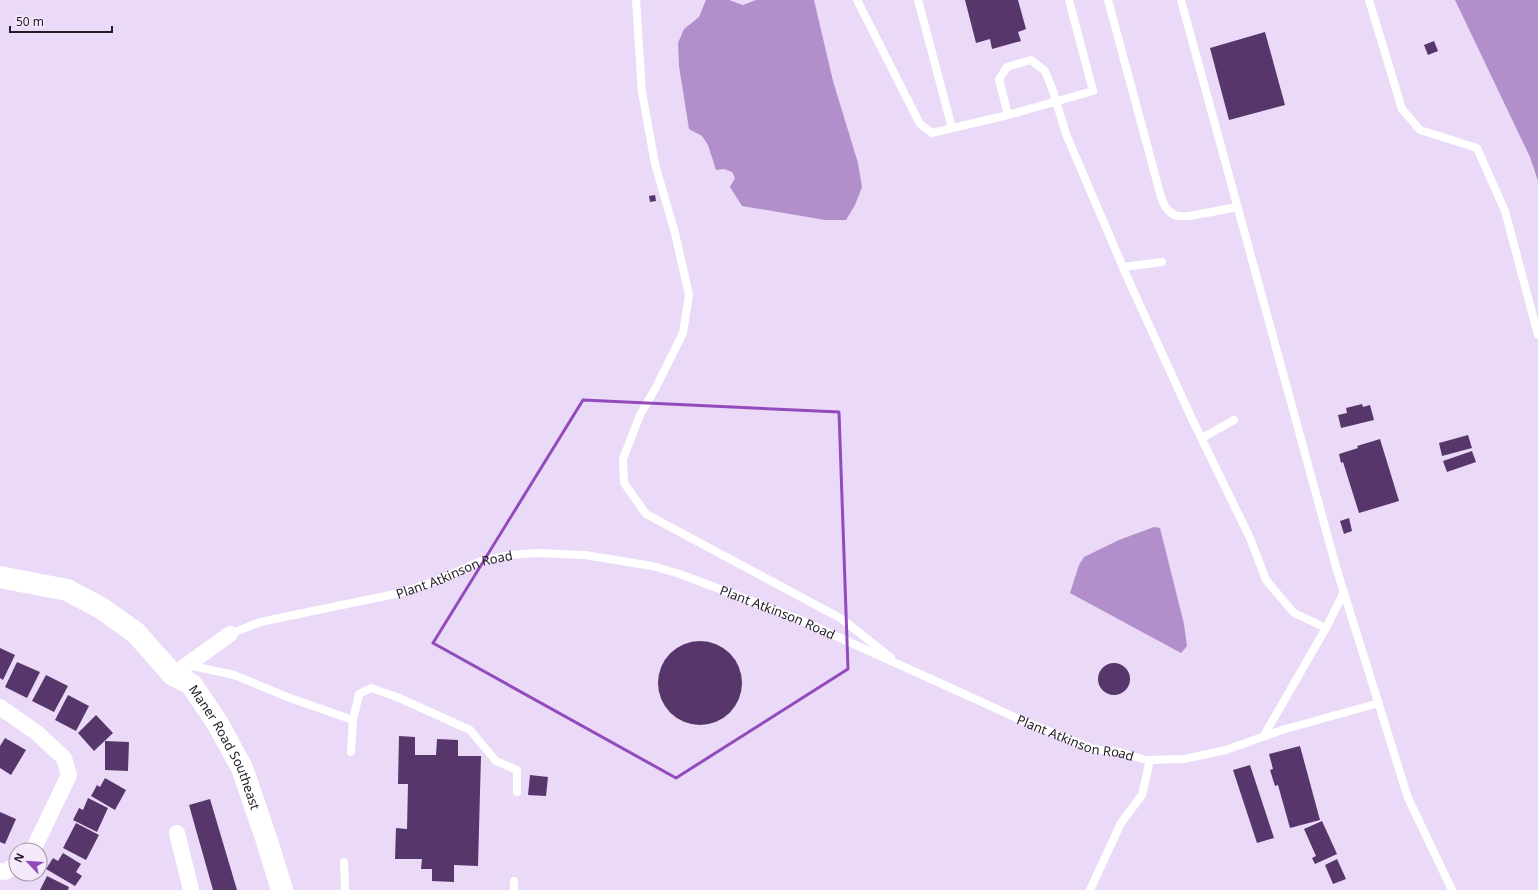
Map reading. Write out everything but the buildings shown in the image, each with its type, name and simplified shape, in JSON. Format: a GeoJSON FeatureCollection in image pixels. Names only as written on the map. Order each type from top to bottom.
{"type":"FeatureCollection","features":[{"type":"Feature","properties":{"kind":"street","name":"Maner Road Southeast"},"geometry":{"type":"LineString","coordinates":[[0,577],[67,590],[101,608],[136,633],[180,670],[218,724],[242,768],[282,890]]}},
{"type":"Feature","properties":{"kind":"street","name":"Plant Atkinson Road"},"geometry":{"type":"LineString","coordinates":[[180,670],[230,634]]}},
{"type":"Feature","properties":{"kind":"street"},"geometry":{"type":"LineString","coordinates":[[0,707],[37,733],[64,758],[69,775],[36,842]]}},
{"type":"Feature","properties":{"kind":"street"},"geometry":{"type":"LineString","coordinates":[[177,833],[192,890]]}},
{"type":"Feature","properties":{"kind":"lane"},"geometry":{"type":"LineString","coordinates":[[636,0],[642,92],[655,164],[675,233],[689,295],[683,333],[655,389],[640,415],[622,459],[624,484],[646,514],[842,620],[901,666]]}},
{"type":"Feature","properties":{"kind":"lane"},"geometry":{"type":"LineString","coordinates":[[857,0],[920,124],[932,133],[1093,91],[1069,0]]}},
{"type":"Feature","properties":{"kind":"lane"},"geometry":{"type":"LineString","coordinates":[[918,0],[952,128]]}},
{"type":"Feature","properties":{"kind":"lane"},"geometry":{"type":"LineString","coordinates":[[1108,0],[1161,197],[1166,209],[1174,215],[1185,217],[1237,207]]}},
{"type":"Feature","properties":{"kind":"lane"},"geometry":{"type":"LineString","coordinates":[[1181,0],[1294,418],[1344,592],[1408,798],[1452,890]]}},
{"type":"Feature","properties":{"kind":"lane"},"geometry":{"type":"LineString","coordinates":[[1369,0],[1402,109],[1420,130],[1477,148],[1505,211],[1538,335]]}},
{"type":"Feature","properties":{"kind":"lane"},"geometry":{"type":"LineString","coordinates":[[1008,114],[999,79],[1007,67],[1031,60],[1045,71],[1066,134],[1123,267],[1250,538],[1266,580],[1294,613],[1326,628]]}},
{"type":"Feature","properties":{"kind":"lane"},"geometry":{"type":"LineString","coordinates":[[1123,267],[1162,262]]}},
{"type":"Feature","properties":{"kind":"lane"},"geometry":{"type":"LineString","coordinates":[[1202,438],[1234,420]]}},
{"type":"Feature","properties":{"kind":"lane","name":"Plant Atkinson Road"},"geometry":{"type":"LineString","coordinates":[[230,634],[260,622],[400,593],[438,580],[481,561],[511,555],[536,553],[585,555],[652,566],[680,574],[796,618],[1021,720],[1093,749],[1119,752],[1150,760],[1184,759],[1226,750],[1282,730],[1379,703]]}},
{"type":"Feature","properties":{"kind":"lane"},"geometry":{"type":"LineString","coordinates":[[1262,737],[1326,628],[1344,592]]}},
{"type":"Feature","properties":{"kind":"lane"},"geometry":{"type":"LineString","coordinates":[[180,670],[234,675],[290,698],[353,720]]}},
{"type":"Feature","properties":{"kind":"lane"},"geometry":{"type":"LineString","coordinates":[[351,752],[353,720],[359,694],[370,688],[397,697],[470,730],[496,761],[517,770],[517,792]]}},
{"type":"Feature","properties":{"kind":"lane"},"geometry":{"type":"LineString","coordinates":[[1090,890],[1121,823],[1142,795],[1150,760]]}},
{"type":"Feature","properties":{"kind":"lane"},"geometry":{"type":"LineString","coordinates":[[344,862],[345,890]]}},
{"type":"Feature","properties":{"kind":"lane"},"geometry":{"type":"LineString","coordinates":[[514,880],[514,890]]}},
{"type":"Feature","properties":{"kind":"highlighted area"},"geometry":{"type":"Polygon","coordinates":[[[583,400],[839,412],[848,669],[676,778],[433,643],[583,400]]]}},
{"type":"Feature","properties":{"kind":"shaded area"},"geometry":{"type":"Polygon","coordinates":[[[706,0],[729,0],[743,5],[756,0],[814,0],[833,81],[858,163],[862,187],[855,205],[846,220],[825,220],[742,206],[730,187],[735,178],[732,172],[724,169],[716,170],[708,145],[702,136],[689,129],[679,66],[678,43],[684,29],[699,17],[706,0]]]}},
{"type":"Feature","properties":{"kind":"shaded area"},"geometry":{"type":"Polygon","coordinates":[[[1455,0],[1538,0],[1538,181],[1530,157],[1455,0]]]}},
{"type":"Feature","properties":{"kind":"shaded area"},"geometry":{"type":"Polygon","coordinates":[[[1154,527],[1160,528],[1184,624],[1187,646],[1181,653],[1070,593],[1079,565],[1084,557],[1119,540],[1154,527]]]}}]}
